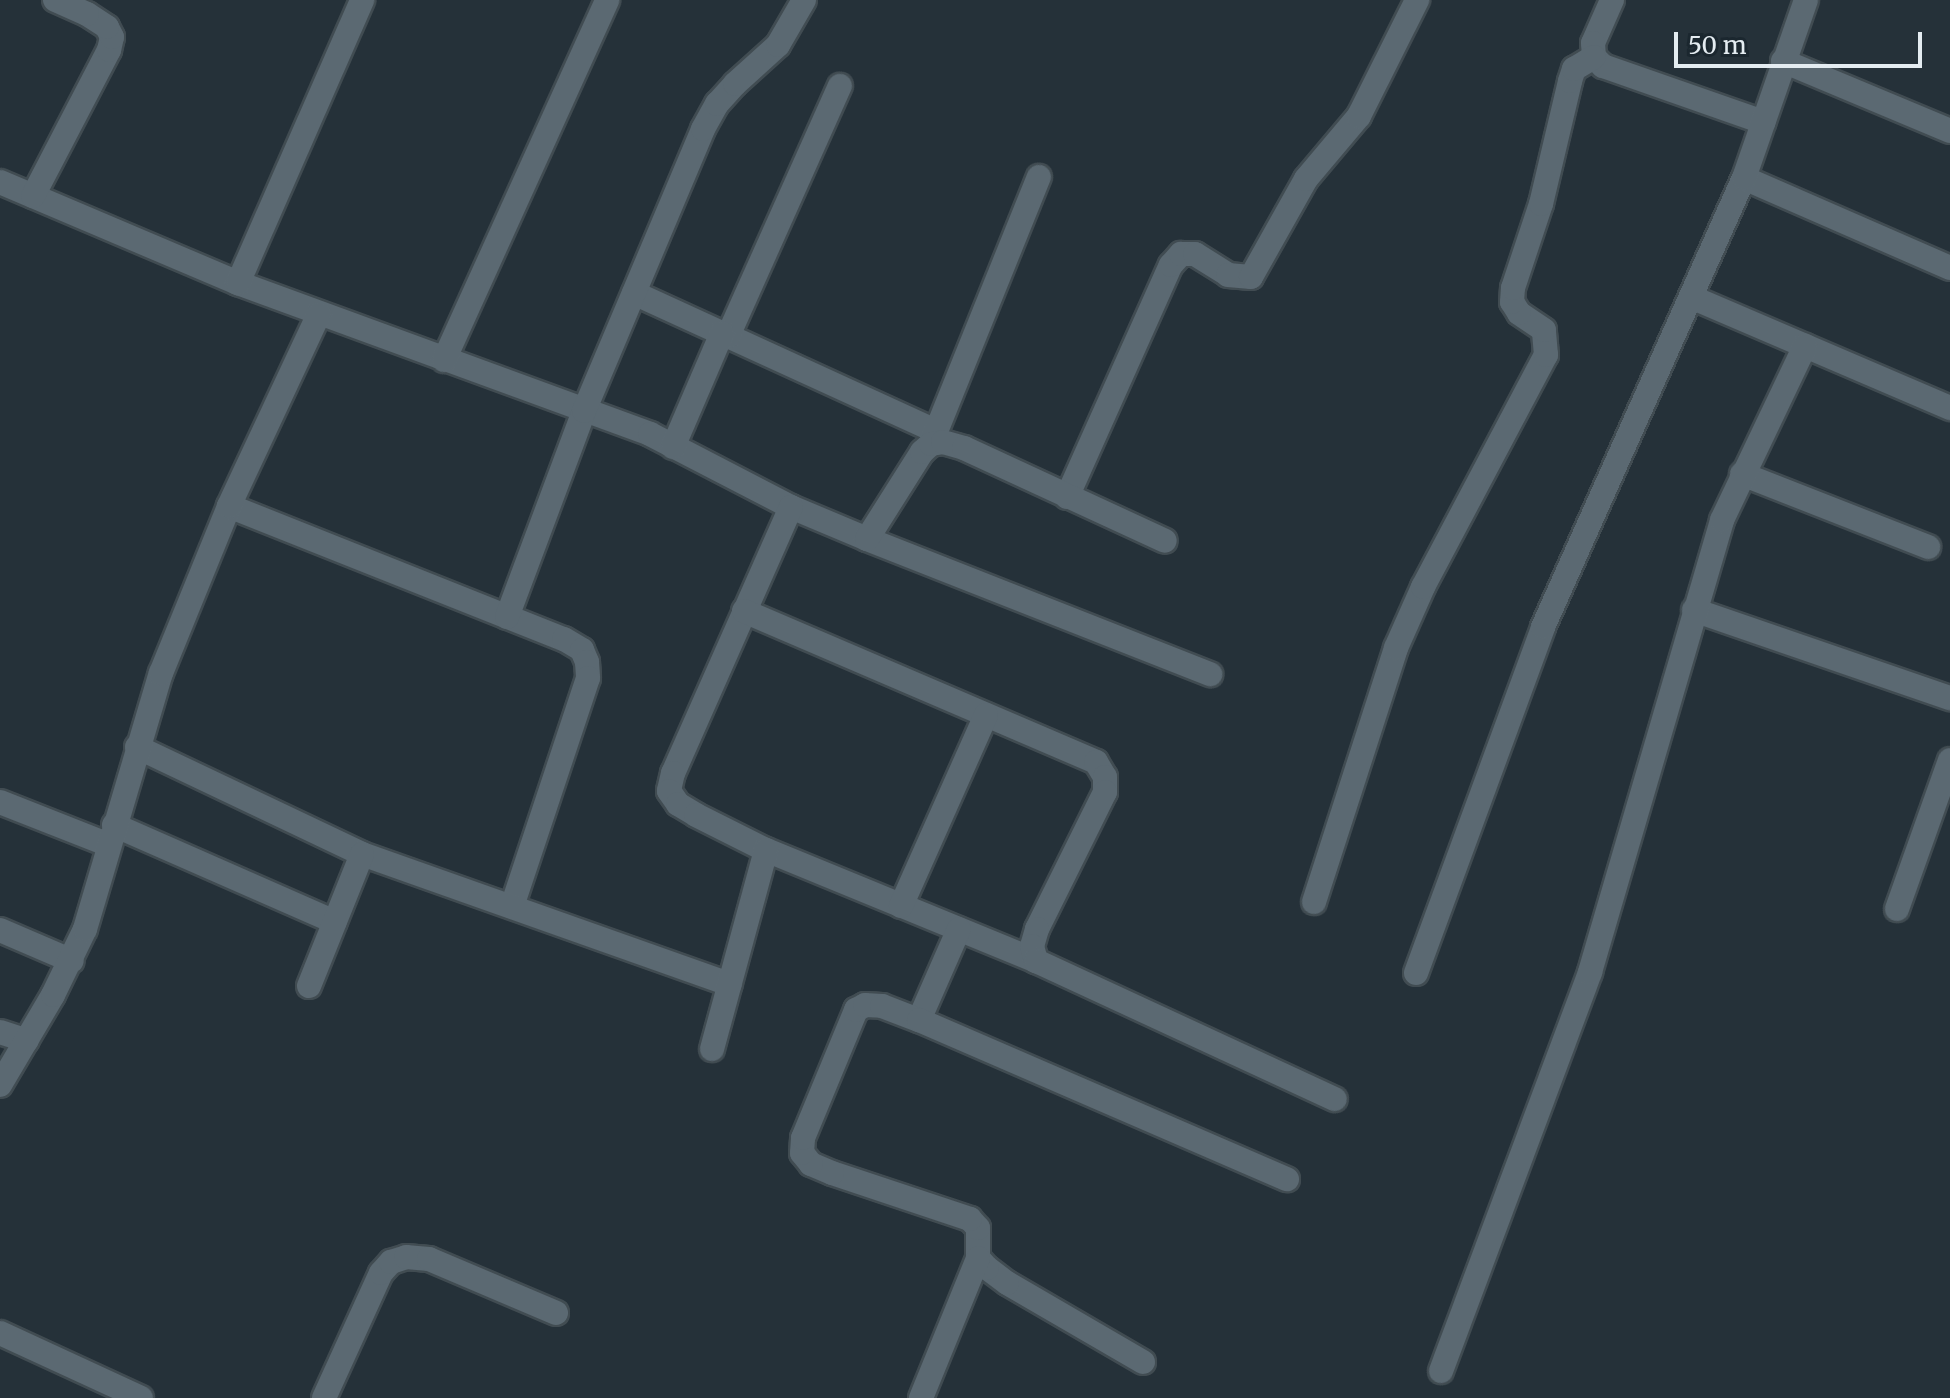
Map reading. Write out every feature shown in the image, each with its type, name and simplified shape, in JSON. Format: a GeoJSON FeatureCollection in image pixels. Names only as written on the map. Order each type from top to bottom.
{"type":"FeatureCollection","features":[{"type":"Feature","properties":{"kind":"street"},"geometry":{"type":"LineString","coordinates":[[33,196],[109,50],[112,37],[91,7],[55,0]]}},
{"type":"Feature","properties":{"kind":"street"},"geometry":{"type":"LineString","coordinates":[[238,283],[362,0]]}},
{"type":"Feature","properties":{"kind":"street"},"geometry":{"type":"LineString","coordinates":[[444,360],[607,0]]}},
{"type":"Feature","properties":{"kind":"street"},"geometry":{"type":"LineString","coordinates":[[507,617],[584,411],[703,129],[717,104],[778,45],[804,0]]}},
{"type":"Feature","properties":{"kind":"street"},"geometry":{"type":"LineString","coordinates":[[1067,497],[1171,265],[1181,254],[1195,254],[1228,275],[1251,277],[1306,179],[1359,116],[1417,0]]}},
{"type":"Feature","properties":{"kind":"street"},"geometry":{"type":"LineString","coordinates":[[1612,0],[1593,43],[1594,57],[1603,66],[1763,122]]}},
{"type":"Feature","properties":{"kind":"street"},"geometry":{"type":"LineString","coordinates":[[1416,973],[1537,641],[1744,178],[1806,0]]}},
{"type":"Feature","properties":{"kind":"street"},"geometry":{"type":"LineString","coordinates":[[1314,902],[1396,648],[1423,587],[1546,355],[1544,330],[1519,313],[1512,302],[1513,288],[1541,204],[1574,69],[1594,57]]}},
{"type":"Feature","properties":{"kind":"street"},"geometry":{"type":"LineString","coordinates":[[1783,61],[1950,131]]}},
{"type":"Feature","properties":{"kind":"street"},"geometry":{"type":"LineString","coordinates":[[673,447],[840,86]]}},
{"type":"Feature","properties":{"kind":"street"},"geometry":{"type":"LineString","coordinates":[[867,539],[934,437],[1039,177]]}},
{"type":"Feature","properties":{"kind":"street"},"geometry":{"type":"LineString","coordinates":[[1744,178],[1950,268]]}},
{"type":"Feature","properties":{"kind":"street"},"geometry":{"type":"LineString","coordinates":[[0,182],[238,283],[673,447],[791,507],[1210,674]]}},
{"type":"Feature","properties":{"kind":"street"},"geometry":{"type":"LineString","coordinates":[[634,293],[943,442],[964,448],[1165,541]]}},
{"type":"Feature","properties":{"kind":"street"},"geometry":{"type":"LineString","coordinates":[[1691,297],[1950,408]]}},
{"type":"Feature","properties":{"kind":"street"},"geometry":{"type":"LineString","coordinates":[[0,1085],[72,961],[89,917],[161,673],[229,506],[319,314]]}},
{"type":"Feature","properties":{"kind":"street"},"geometry":{"type":"LineString","coordinates":[[1441,1371],[1590,972],[1722,520],[1805,346]]}},
{"type":"Feature","properties":{"kind":"street"},"geometry":{"type":"LineString","coordinates":[[1742,474],[1928,547]]}},
{"type":"Feature","properties":{"kind":"street"},"geometry":{"type":"LineString","coordinates":[[229,506],[564,639],[582,650],[588,678],[512,907]]}},
{"type":"Feature","properties":{"kind":"street"},"geometry":{"type":"LineString","coordinates":[[791,507],[673,773],[669,791],[678,804],[766,850],[1036,961],[1335,1099]]}},
{"type":"Feature","properties":{"kind":"street"},"geometry":{"type":"LineString","coordinates":[[1694,610],[1950,698]]}},
{"type":"Feature","properties":{"kind":"street"},"geometry":{"type":"LineString","coordinates":[[744,611],[1096,762],[1105,777],[1105,792],[1037,929],[1032,946],[1036,961]]}},
{"type":"Feature","properties":{"kind":"street"},"geometry":{"type":"LineString","coordinates":[[901,906],[986,715]]}},
{"type":"Feature","properties":{"kind":"street"},"geometry":{"type":"LineString","coordinates":[[137,747],[362,854],[730,984]]}},
{"type":"Feature","properties":{"kind":"street"},"geometry":{"type":"LineString","coordinates":[[1897,909],[1950,760]]}},
{"type":"Feature","properties":{"kind":"street"},"geometry":{"type":"LineString","coordinates":[[0,802],[112,835],[335,922]]}},
{"type":"Feature","properties":{"kind":"street"},"geometry":{"type":"LineString","coordinates":[[712,1049],[766,850]]}},
{"type":"Feature","properties":{"kind":"street"},"geometry":{"type":"LineString","coordinates":[[309,986],[362,854]]}},
{"type":"Feature","properties":{"kind":"street"},"geometry":{"type":"LineString","coordinates":[[919,1020],[959,929]]}},
{"type":"Feature","properties":{"kind":"street"},"geometry":{"type":"LineString","coordinates":[[0,930],[72,961]]}},
{"type":"Feature","properties":{"kind":"street"},"geometry":{"type":"LineString","coordinates":[[921,1398],[978,1258],[978,1228],[970,1219],[832,1173],[811,1164],[802,1153],[803,1138],[856,1010],[865,1005],[882,1006],[919,1020],[1287,1179]]}},
{"type":"Feature","properties":{"kind":"street"},"geometry":{"type":"LineString","coordinates":[[0,1032],[27,1041]]}},
{"type":"Feature","properties":{"kind":"street"},"geometry":{"type":"LineString","coordinates":[[324,1398],[381,1273],[391,1262],[406,1257],[429,1259],[556,1313]]}},
{"type":"Feature","properties":{"kind":"street"},"geometry":{"type":"LineString","coordinates":[[978,1258],[1007,1283],[1143,1362]]}},
{"type":"Feature","properties":{"kind":"street"},"geometry":{"type":"LineString","coordinates":[[0,1333],[141,1398]]}}]}
